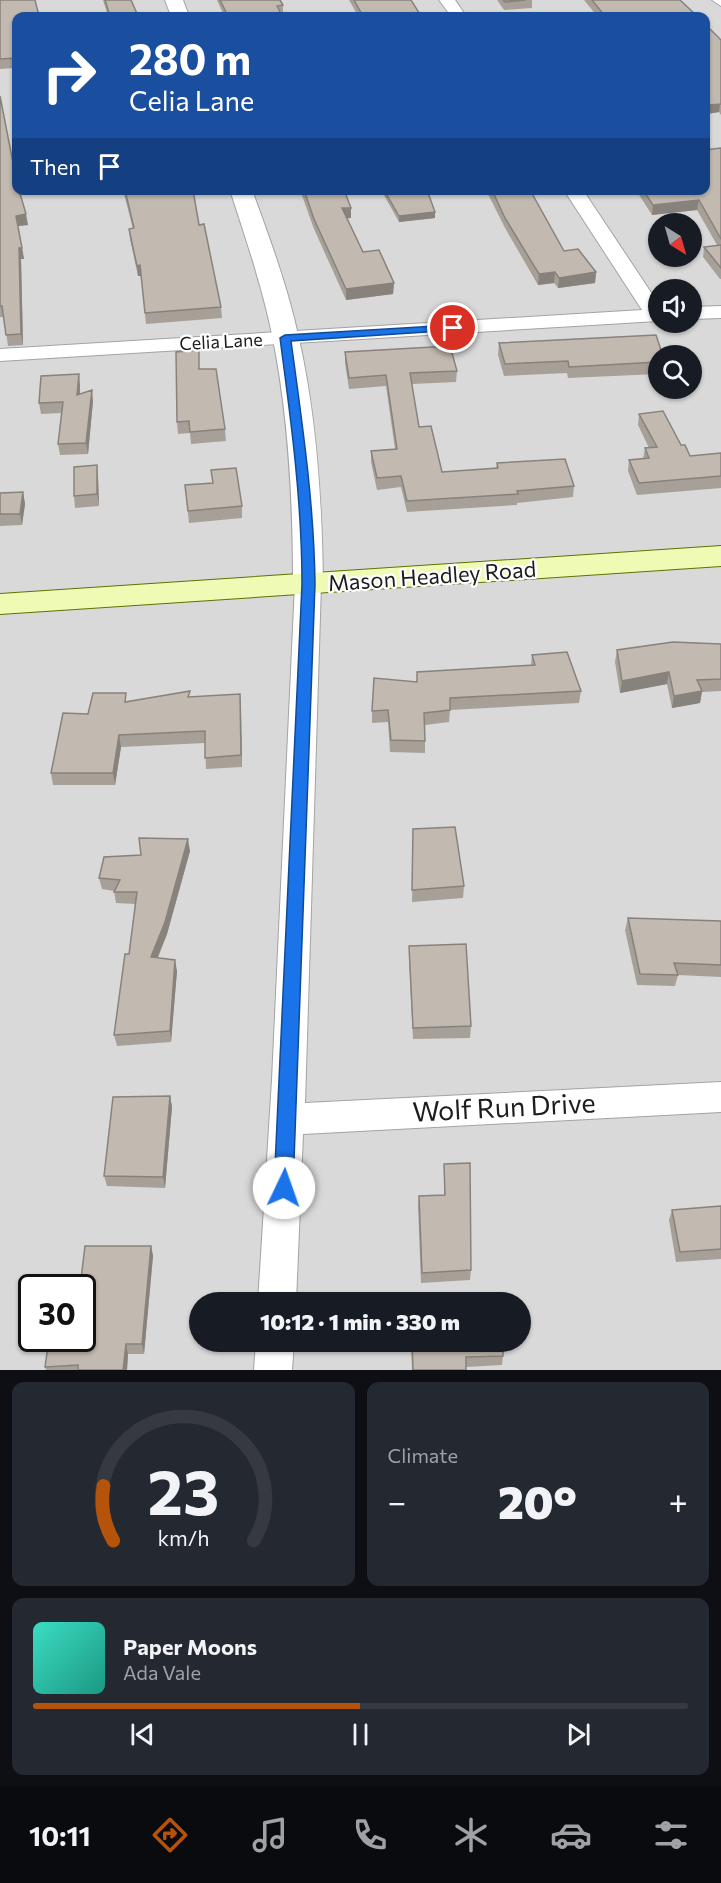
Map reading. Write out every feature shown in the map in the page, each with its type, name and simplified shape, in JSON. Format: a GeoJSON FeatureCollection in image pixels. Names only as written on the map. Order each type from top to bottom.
{"type":"FeatureCollection","features":[{"type":"Feature","properties":{"kind":"main road","name":"Mason Headley Road"},"geometry":{"type":"LineString","coordinates":[[0,604],[721,556]]}},
{"type":"Feature","properties":{"kind":"street"},"geometry":{"type":"LineString","coordinates":[[243,195],[261,245],[285,338],[302,464],[308,531],[308,584],[287,1119],[278,1292]]}},
{"type":"Feature","properties":{"kind":"street"},"geometry":{"type":"LineString","coordinates":[[576,195],[648,302]]}},
{"type":"Feature","properties":{"kind":"street"},"geometry":{"type":"LineString","coordinates":[[702,313],[721,312]]}},
{"type":"Feature","properties":{"kind":"street","name":"Celia Lane"},"geometry":{"type":"LineString","coordinates":[[0,355],[648,316]]}},
{"type":"Feature","properties":{"kind":"street","name":"Wolf Run Drive"},"geometry":{"type":"LineString","coordinates":[[287,1119],[721,1097]]}},
{"type":"Feature","properties":{"kind":"street"},"geometry":{"type":"LineString","coordinates":[[273,1370],[274,1352]]}},
{"type":"Feature","properties":{"kind":"shaded area"},"geometry":{"type":"Polygon","coordinates":[[[0,0],[721,0],[721,1370],[0,1370],[0,0]]]}},
{"type":"Feature","properties":{"kind":"building"},"geometry":{"type":"Polygon","coordinates":[[[0,0],[35,0],[38,12],[12,12],[12,58],[0,59],[0,0]]]}},
{"type":"Feature","properties":{"kind":"building"},"geometry":{"type":"Polygon","coordinates":[[[105,0],[131,0],[136,12],[109,12],[105,0]]]}},
{"type":"Feature","properties":{"kind":"building"},"geometry":{"type":"Polygon","coordinates":[[[220,0],[280,0],[283,5],[277,6],[280,12],[226,12],[220,0]]]}},
{"type":"Feature","properties":{"kind":"building"},"geometry":{"type":"Polygon","coordinates":[[[354,0],[411,0],[418,12],[361,12],[354,0]]]}},
{"type":"Feature","properties":{"kind":"building"},"geometry":{"type":"Polygon","coordinates":[[[503,0],[526,0],[505,2],[503,0]]]}},
{"type":"Feature","properties":{"kind":"building"},"geometry":{"type":"Polygon","coordinates":[[[592,0],[680,0],[693,12],[602,12],[592,0]]]}},
{"type":"Feature","properties":{"kind":"building"},"geometry":{"type":"Polygon","coordinates":[[[710,29],[721,40],[721,104],[710,105],[710,29]]]}},
{"type":"Feature","properties":{"kind":"building"},"geometry":{"type":"Polygon","coordinates":[[[0,96],[12,158],[12,195],[20,195],[26,214],[16,216],[22,248],[19,248],[21,334],[6,335],[2,306],[0,306],[0,96]]]}},
{"type":"Feature","properties":{"kind":"building"},"geometry":{"type":"Polygon","coordinates":[[[721,148],[721,239],[699,200],[653,205],[646,195],[710,195],[710,149],[721,148]]]}},
{"type":"Feature","properties":{"kind":"building"},"geometry":{"type":"Polygon","coordinates":[[[126,195],[194,195],[199,225],[204,224],[221,307],[145,313],[140,265],[137,266],[129,229],[134,228],[126,195]]]}},
{"type":"Feature","properties":{"kind":"building"},"geometry":{"type":"Polygon","coordinates":[[[306,195],[346,195],[351,208],[342,208],[363,252],[379,250],[394,283],[346,289],[314,219],[306,195]]]}},
{"type":"Feature","properties":{"kind":"building"},"geometry":{"type":"Polygon","coordinates":[[[387,195],[429,195],[435,212],[399,216],[387,195]]]}},
{"type":"Feature","properties":{"kind":"building"},"geometry":{"type":"Polygon","coordinates":[[[494,195],[533,195],[564,251],[578,249],[596,272],[559,278],[555,272],[539,274],[505,218],[494,195]]]}},
{"type":"Feature","properties":{"kind":"building"},"geometry":{"type":"Polygon","coordinates":[[[721,245],[721,268],[704,247],[721,245]]]}},
{"type":"Feature","properties":{"kind":"building"},"geometry":{"type":"Polygon","coordinates":[[[656,335],[659,345],[648,345],[648,363],[569,367],[568,361],[505,364],[499,343],[656,335]]]}},
{"type":"Feature","properties":{"kind":"building"},"geometry":{"type":"Polygon","coordinates":[[[450,346],[457,371],[410,373],[419,427],[431,426],[442,472],[498,468],[497,463],[565,459],[574,486],[517,491],[518,494],[407,501],[401,476],[377,478],[371,451],[397,449],[386,375],[349,378],[345,352],[450,346]]]}},
{"type":"Feature","properties":{"kind":"building"},"geometry":{"type":"Polygon","coordinates":[[[199,350],[199,369],[216,369],[225,429],[190,432],[189,421],[177,422],[176,352],[199,350]]]}},
{"type":"Feature","properties":{"kind":"building"},"geometry":{"type":"Polygon","coordinates":[[[79,374],[77,395],[92,390],[86,443],[58,444],[63,402],[39,403],[41,376],[79,374]]]}},
{"type":"Feature","properties":{"kind":"building"},"geometry":{"type":"Polygon","coordinates":[[[663,411],[681,445],[685,445],[690,456],[721,453],[721,476],[639,483],[629,460],[649,458],[645,448],[657,447],[639,414],[663,411]]]}},
{"type":"Feature","properties":{"kind":"building"},"geometry":{"type":"Polygon","coordinates":[[[97,465],[97,494],[74,496],[74,467],[97,465]]]}},
{"type":"Feature","properties":{"kind":"building"},"geometry":{"type":"Polygon","coordinates":[[[236,468],[242,506],[188,511],[185,485],[213,483],[211,470],[236,468]]]}},
{"type":"Feature","properties":{"kind":"building"},"geometry":{"type":"Polygon","coordinates":[[[23,492],[20,514],[0,514],[0,493],[23,492]]]}},
{"type":"Feature","properties":{"kind":"building"},"geometry":{"type":"Polygon","coordinates":[[[673,642],[721,644],[721,679],[697,680],[702,691],[674,696],[669,672],[622,681],[617,650],[673,642]]]}},
{"type":"Feature","properties":{"kind":"building"},"geometry":{"type":"Polygon","coordinates":[[[567,652],[581,691],[450,698],[450,710],[424,713],[425,741],[391,740],[388,710],[372,711],[374,678],[417,682],[417,672],[535,665],[532,655],[567,652]]]}},
{"type":"Feature","properties":{"kind":"building"},"geometry":{"type":"Polygon","coordinates":[[[190,691],[188,697],[240,694],[241,755],[205,758],[205,731],[119,735],[113,773],[51,773],[63,713],[88,714],[93,693],[126,693],[125,702],[190,691]]]}},
{"type":"Feature","properties":{"kind":"building"},"geometry":{"type":"Polygon","coordinates":[[[455,827],[464,886],[412,890],[413,829],[455,827]]]}},
{"type":"Feature","properties":{"kind":"building"},"geometry":{"type":"Polygon","coordinates":[[[139,838],[188,839],[165,922],[151,957],[175,960],[170,1031],[114,1035],[125,954],[129,954],[137,892],[114,892],[120,880],[99,878],[104,857],[141,855],[139,838]]]}},
{"type":"Feature","properties":{"kind":"building"},"geometry":{"type":"Polygon","coordinates":[[[628,918],[721,921],[721,965],[674,963],[678,975],[640,974],[628,918]]]}},
{"type":"Feature","properties":{"kind":"building"},"geometry":{"type":"Polygon","coordinates":[[[466,944],[471,1026],[413,1028],[409,946],[466,944]]]}},
{"type":"Feature","properties":{"kind":"building"},"geometry":{"type":"Polygon","coordinates":[[[170,1096],[163,1177],[104,1176],[113,1097],[170,1096]]]}},
{"type":"Feature","properties":{"kind":"building"},"geometry":{"type":"Polygon","coordinates":[[[470,1163],[471,1270],[422,1273],[419,1196],[445,1195],[444,1164],[470,1163]]]}},
{"type":"Feature","properties":{"kind":"building"},"geometry":{"type":"Polygon","coordinates":[[[721,1206],[721,1249],[680,1252],[672,1210],[721,1206]]]}},
{"type":"Feature","properties":{"kind":"building"},"geometry":{"type":"Polygon","coordinates":[[[85,1246],[151,1246],[142,1344],[126,1344],[123,1370],[78,1370],[78,1365],[45,1367],[47,1352],[96,1352],[96,1274],[82,1274],[85,1246]]]}},
{"type":"Feature","properties":{"kind":"building"},"geometry":{"type":"Polygon","coordinates":[[[412,1352],[503,1352],[503,1356],[466,1357],[466,1370],[413,1370],[412,1352]]]}},
{"type":"Feature","properties":{"kind":"route"},"geometry":{"type":"LineString","coordinates":[[284,1188],[308,584],[308,531],[300,442],[285,338],[453,328]]}}]}
